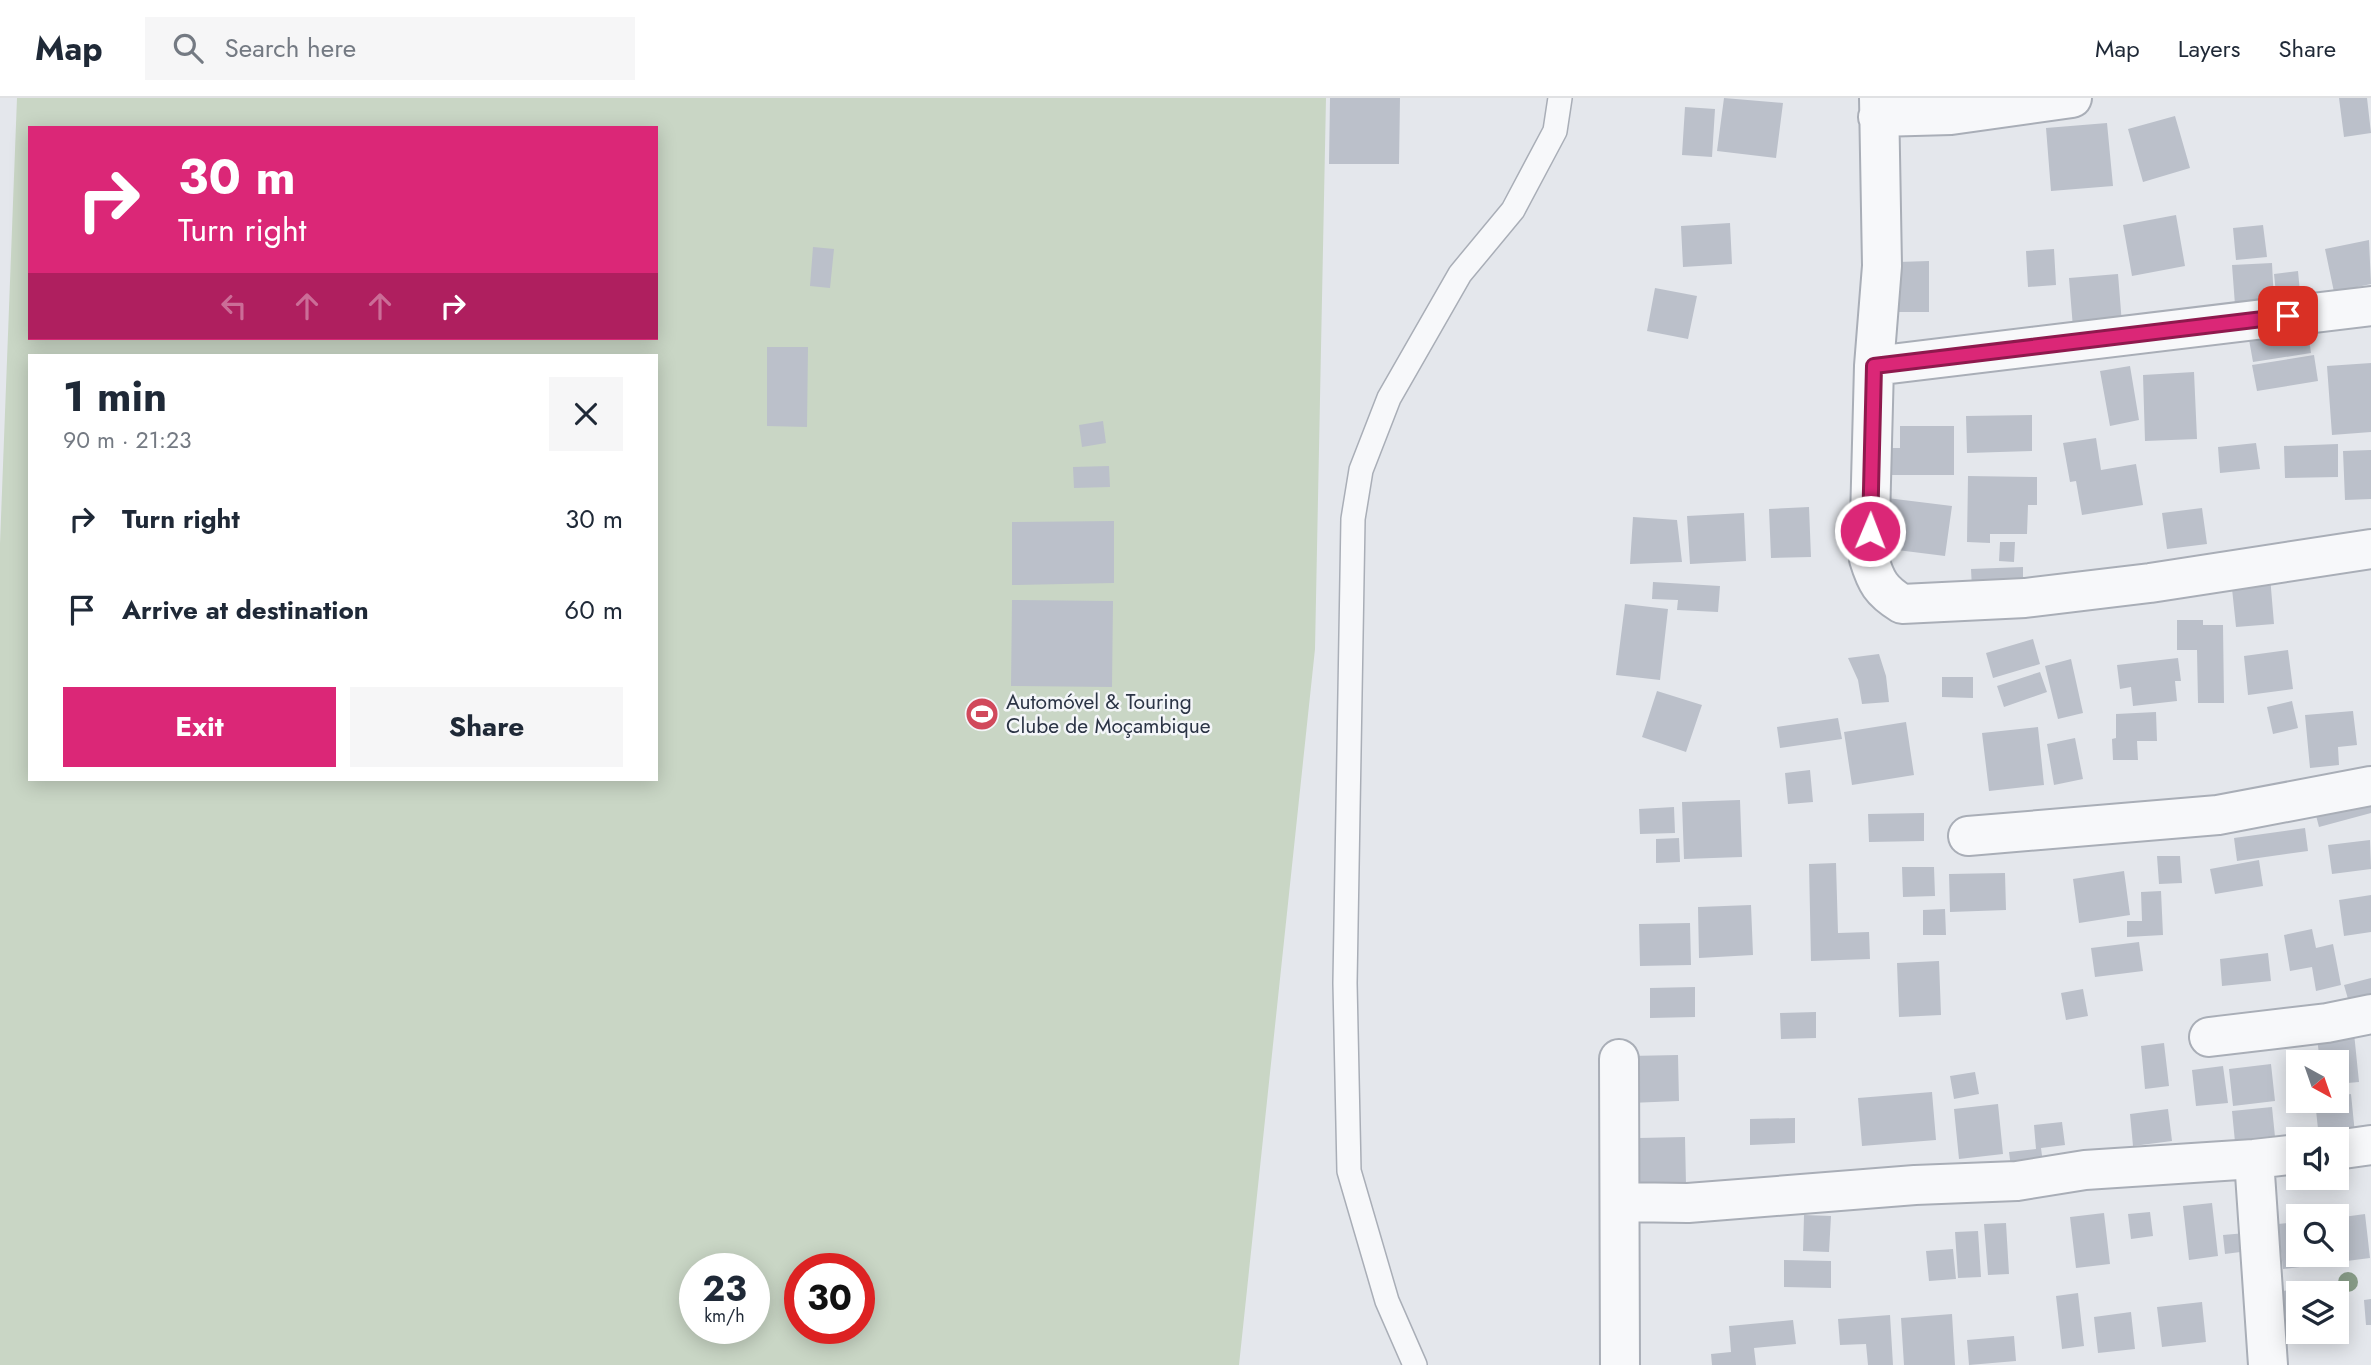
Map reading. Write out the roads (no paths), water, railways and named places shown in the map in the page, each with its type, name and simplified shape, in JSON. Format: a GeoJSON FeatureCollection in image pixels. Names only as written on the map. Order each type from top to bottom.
{"type":"FeatureCollection","features":[{"type":"Feature","properties":{"kind":"street"},"geometry":{"type":"LineString","coordinates":[[2072,98],[1951,116],[1878,108],[1882,266],[1874,366],[1869,559],[1876,582],[1888,596],[1902,604],[2025,598],[2150,583],[2371,549]]}},
{"type":"Feature","properties":{"kind":"street"},"geometry":{"type":"LineString","coordinates":[[1874,366],[2371,306]]}},
{"type":"Feature","properties":{"kind":"street"},"geometry":{"type":"LineString","coordinates":[[1968,836],[2218,815],[2371,786]]}},
{"type":"Feature","properties":{"kind":"street"},"geometry":{"type":"LineString","coordinates":[[2209,1037],[2327,1023],[2371,1014]]}},
{"type":"Feature","properties":{"kind":"street"},"geometry":{"type":"LineString","coordinates":[[1619,1059],[1620,1365]]}},
{"type":"Feature","properties":{"kind":"street"},"geometry":{"type":"LineString","coordinates":[[2349,1149],[2371,1146]]}},
{"type":"Feature","properties":{"kind":"street"},"geometry":{"type":"LineString","coordinates":[[1620,1202],[1688,1203],[1914,1185],[2017,1181],[2085,1170],[2286,1155]]}},
{"type":"Feature","properties":{"kind":"street"},"geometry":{"type":"LineString","coordinates":[[2254,1159],[2267,1365]]}},
{"type":"Feature","properties":{"kind":"lane"},"geometry":{"type":"LineString","coordinates":[[1415,1365],[1387,1301],[1349,1171],[1345,983],[1353,519],[1361,470],[1389,398],[1460,274],[1513,210],[1555,131],[1560,98]]}},
{"type":"Feature","properties":{"kind":"place","name":"Automóvel & Touring Clube de Moçambique"},"geometry":{"type":"Point","coordinates":[982,714]}}]}
